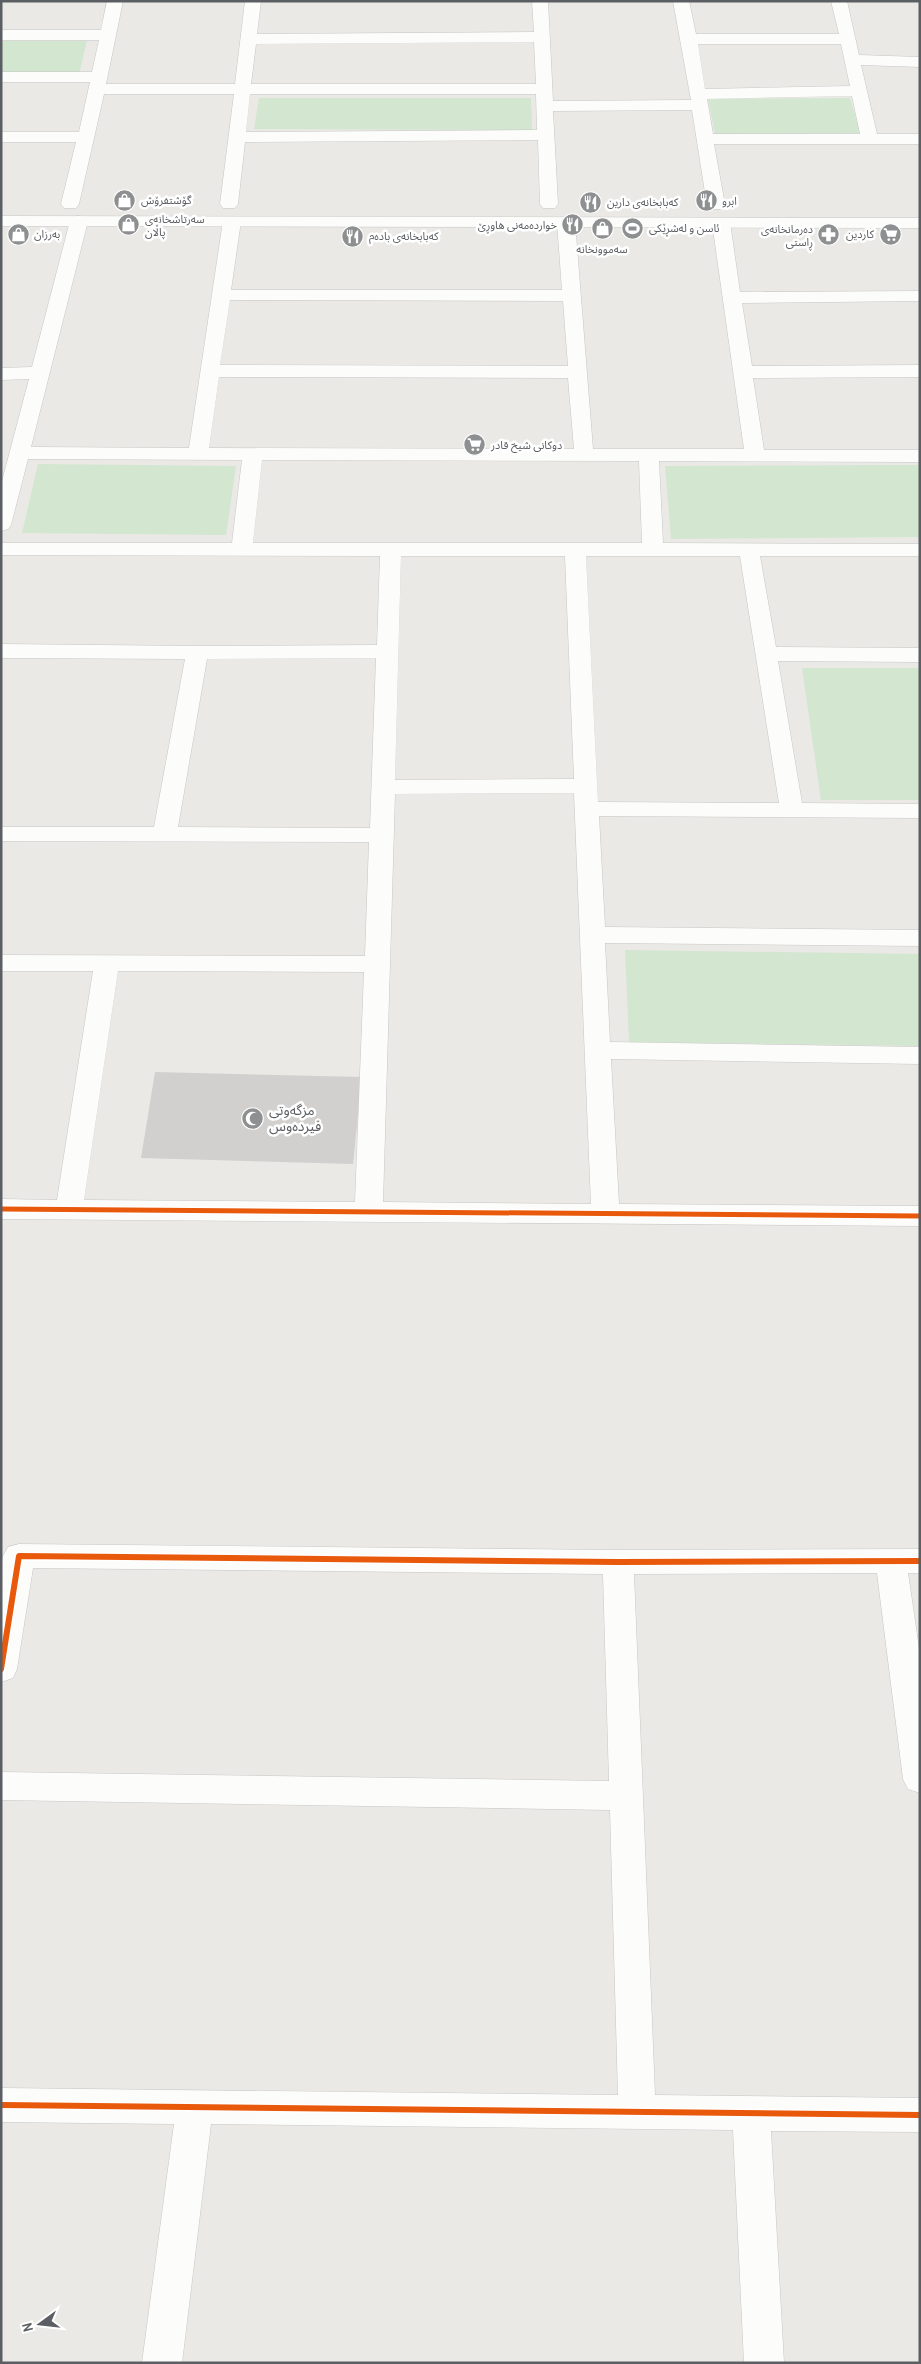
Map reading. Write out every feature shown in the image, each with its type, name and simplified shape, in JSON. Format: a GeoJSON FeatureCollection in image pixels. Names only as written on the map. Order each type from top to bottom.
{"type":"FeatureCollection","features":[{"type":"Feature","properties":{"kind":"street"},"geometry":{"type":"LineString","coordinates":[[1,525],[40,373],[75,212],[86,137],[115,1]]}},
{"type":"Feature","properties":{"kind":"street"},"geometry":{"type":"LineString","coordinates":[[198,453],[221,295],[253,1]]}},
{"type":"Feature","properties":{"kind":"street"},"geometry":{"type":"LineString","coordinates":[[540,1],[549,204]]}},
{"type":"Feature","properties":{"kind":"street"},"geometry":{"type":"LineString","coordinates":[[681,1],[690,39],[755,455]]}},
{"type":"Feature","properties":{"kind":"street"},"geometry":{"type":"LineString","coordinates":[[839,1],[870,140]]}},
{"type":"Feature","properties":{"kind":"street"},"geometry":{"type":"LineString","coordinates":[[1,35],[108,35]]}},
{"type":"Feature","properties":{"kind":"street"},"geometry":{"type":"LineString","coordinates":[[250,39],[541,37]]}},
{"type":"Feature","properties":{"kind":"street"},"geometry":{"type":"LineString","coordinates":[[690,39],[847,39]]}},
{"type":"Feature","properties":{"kind":"street"},"geometry":{"type":"LineString","coordinates":[[852,60],[920,62]]}},
{"type":"Feature","properties":{"kind":"street"},"geometry":{"type":"LineString","coordinates":[[1,78],[244,90],[543,89]]}},
{"type":"Feature","properties":{"kind":"street"},"geometry":{"type":"LineString","coordinates":[[544,106],[859,91]]}},
{"type":"Feature","properties":{"kind":"street"},"geometry":{"type":"LineString","coordinates":[[238,137],[546,135]]}},
{"type":"Feature","properties":{"kind":"street"},"geometry":{"type":"LineString","coordinates":[[1,137],[86,137]]}},
{"type":"Feature","properties":{"kind":"street"},"geometry":{"type":"LineString","coordinates":[[705,139],[920,139]]}},
{"type":"Feature","properties":{"kind":"street"},"geometry":{"type":"LineString","coordinates":[[51,204],[75,212],[90,204]]}},
{"type":"Feature","properties":{"kind":"street"},"geometry":{"type":"LineString","coordinates":[[209,204],[230,213],[248,204]]}},
{"type":"Feature","properties":{"kind":"street"},"geometry":{"type":"LineString","coordinates":[[529,204],[549,204],[567,213]]}},
{"type":"Feature","properties":{"kind":"street"},"geometry":{"type":"LineString","coordinates":[[696,205],[718,214]]}},
{"type":"Feature","properties":{"kind":"street"},"geometry":{"type":"LineString","coordinates":[[718,214],[735,205]]}},
{"type":"Feature","properties":{"kind":"street"},"geometry":{"type":"LineString","coordinates":[[1,221],[75,212],[567,213],[718,214],[920,224]]}},
{"type":"Feature","properties":{"kind":"street"},"geometry":{"type":"LineString","coordinates":[[567,213],[584,454]]}},
{"type":"Feature","properties":{"kind":"street"},"geometry":{"type":"LineString","coordinates":[[221,295],[572,296]]}},
{"type":"Feature","properties":{"kind":"street"},"geometry":{"type":"LineString","coordinates":[[731,298],[920,296]]}},
{"type":"Feature","properties":{"kind":"street"},"geometry":{"type":"LineString","coordinates":[[210,371],[578,372]]}},
{"type":"Feature","properties":{"kind":"street"},"geometry":{"type":"LineString","coordinates":[[743,372],[920,371]]}},
{"type":"Feature","properties":{"kind":"street"},"geometry":{"type":"LineString","coordinates":[[1,374],[40,373]]}},
{"type":"Feature","properties":{"kind":"street"},"geometry":{"type":"LineString","coordinates":[[20,452],[920,456]]}},
{"type":"Feature","properties":{"kind":"street"},"geometry":{"type":"LineString","coordinates":[[242,549],[254,453]]}},
{"type":"Feature","properties":{"kind":"street"},"geometry":{"type":"LineString","coordinates":[[649,455],[653,550]]}},
{"type":"Feature","properties":{"kind":"street"},"geometry":{"type":"LineString","coordinates":[[1,548],[920,550]]}},
{"type":"Feature","properties":{"kind":"street"},"geometry":{"type":"LineString","coordinates":[[369,1212],[391,549]]}},
{"type":"Feature","properties":{"kind":"street"},"geometry":{"type":"LineString","coordinates":[[575,550],[605,1212]]}},
{"type":"Feature","properties":{"kind":"street"},"geometry":{"type":"LineString","coordinates":[[749,550],[792,810]]}},
{"type":"Feature","properties":{"kind":"street"},"geometry":{"type":"LineString","coordinates":[[1,651],[197,653],[388,651]]}},
{"type":"Feature","properties":{"kind":"street"},"geometry":{"type":"LineString","coordinates":[[165,834],[197,653]]}},
{"type":"Feature","properties":{"kind":"street"},"geometry":{"type":"LineString","coordinates":[[766,654],[920,654]]}},
{"type":"Feature","properties":{"kind":"street"},"geometry":{"type":"LineString","coordinates":[[383,787],[792,810],[920,811]]}},
{"type":"Feature","properties":{"kind":"street"},"geometry":{"type":"LineString","coordinates":[[1,834],[382,835]]}},
{"type":"Feature","properties":{"kind":"street"},"geometry":{"type":"LineString","coordinates":[[592,935],[920,938]]}},
{"type":"Feature","properties":{"kind":"street"},"geometry":{"type":"LineString","coordinates":[[1,963],[378,964]]}},
{"type":"Feature","properties":{"kind":"street"},"geometry":{"type":"LineString","coordinates":[[69,1210],[107,963]]}},
{"type":"Feature","properties":{"kind":"street"},"geometry":{"type":"LineString","coordinates":[[598,1050],[920,1056]]}},
{"type":"Feature","properties":{"kind":"street"},"geometry":{"type":"LineString","coordinates":[[1,1209],[605,1212],[920,1216]]}},
{"type":"Feature","properties":{"kind":"street"},"geometry":{"type":"LineString","coordinates":[[1,1669],[19,1556],[618,1562],[905,1561],[920,1779]]}},
{"type":"Feature","properties":{"kind":"street"},"geometry":{"type":"LineString","coordinates":[[618,1562],[637,2112]]}},
{"type":"Feature","properties":{"kind":"street"},"geometry":{"type":"LineString","coordinates":[[1,1786],[626,1796]]}},
{"type":"Feature","properties":{"kind":"street"},"geometry":{"type":"LineString","coordinates":[[1,2106],[920,2115]]}},
{"type":"Feature","properties":{"kind":"street"},"geometry":{"type":"LineString","coordinates":[[162,2363],[195,2107]]}},
{"type":"Feature","properties":{"kind":"street"},"geometry":{"type":"LineString","coordinates":[[751,2113],[764,2363]]}},
{"type":"Feature","properties":{"kind":"green space"},"geometry":{"type":"Polygon","coordinates":[[[1,41],[87,41],[79,74],[1,73],[1,41]]]}},
{"type":"Feature","properties":{"kind":"green space"},"geometry":{"type":"Polygon","coordinates":[[[259,98],[531,98],[532,130],[254,129],[259,98]]]}},
{"type":"Feature","properties":{"kind":"green space"},"geometry":{"type":"Polygon","coordinates":[[[850,98],[860,133],[715,134],[708,99],[850,98]]]}},
{"type":"Feature","properties":{"kind":"green space"},"geometry":{"type":"Polygon","coordinates":[[[38,464],[236,466],[226,535],[22,533],[38,464]]]}},
{"type":"Feature","properties":{"kind":"green space"},"geometry":{"type":"Polygon","coordinates":[[[920,465],[920,537],[671,539],[665,466],[920,465]]]}},
{"type":"Feature","properties":{"kind":"green space"},"geometry":{"type":"Polygon","coordinates":[[[802,668],[920,668],[920,800],[821,800],[802,668]]]}},
{"type":"Feature","properties":{"kind":"green space"},"geometry":{"type":"Polygon","coordinates":[[[625,950],[920,954],[920,1046],[629,1042],[625,950]]]}},
{"type":"Feature","properties":{"kind":"building","name":"مزگە‌وتی فیردە‌وس"},"geometry":{"type":"Polygon","coordinates":[[[155,1072],[362,1077],[353,1164],[141,1158],[155,1072]]]}},
{"type":"Feature","properties":{"kind":"cycle path"},"geometry":{"type":"LineString","coordinates":[[1,1209],[920,1216]]}},
{"type":"Feature","properties":{"kind":"cycle path"},"geometry":{"type":"LineString","coordinates":[[1,1669],[19,1556],[618,1562],[920,1561]]}},
{"type":"Feature","properties":{"kind":"cycle path"},"geometry":{"type":"LineString","coordinates":[[1,2105],[920,2115]]}},
{"type":"Feature","properties":{"kind":"place","name":"گۆشتفرۆش"},"geometry":{"type":"Point","coordinates":[125,200]}},
{"type":"Feature","properties":{"kind":"place","name":"ابرو"},"geometry":{"type":"Point","coordinates":[706,201]}},
{"type":"Feature","properties":{"kind":"place","name":"کەبابخانەی دارین"},"geometry":{"type":"Point","coordinates":[591,202]}},
{"type":"Feature","properties":{"kind":"place","name":"سەرتاشخانەی پاڵان"},"geometry":{"type":"Point","coordinates":[129,225]}},
{"type":"Feature","properties":{"kind":"place","name":"خواردەمەنی هاوڕێ"},"geometry":{"type":"Point","coordinates":[573,225]}},
{"type":"Feature","properties":{"kind":"place","name":"سەموونخانە"},"geometry":{"type":"Point","coordinates":[602,228]}},
{"type":"Feature","properties":{"kind":"place","name":"ئاسن و لەشڕێکی"},"geometry":{"type":"Point","coordinates":[633,228]}},
{"type":"Feature","properties":{"kind":"place","name":"بەرزان"},"geometry":{"type":"Point","coordinates":[18,234]}},
{"type":"Feature","properties":{"kind":"place","name":"كاردين"},"geometry":{"type":"Point","coordinates":[890,234]}},
{"type":"Feature","properties":{"kind":"place","name":"دەرمانخانەی ڕاستی"},"geometry":{"type":"Point","coordinates":[829,235]}},
{"type":"Feature","properties":{"kind":"place","name":"کەبابخانەی بادەم"},"geometry":{"type":"Point","coordinates":[353,236]}},
{"type":"Feature","properties":{"kind":"place","name":"دوکانی شیخ قادر"},"geometry":{"type":"Point","coordinates":[475,445]}},
{"type":"Feature","properties":{"kind":"place","name":"مزگە‌وتی فیردە‌وس"},"geometry":{"type":"Point","coordinates":[253,1118]}}]}
